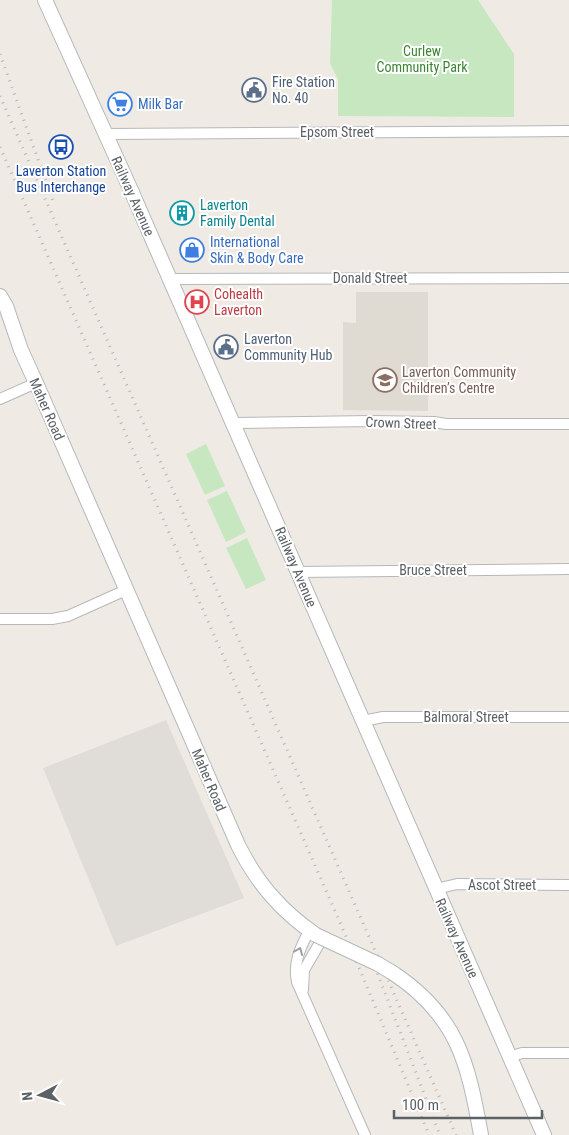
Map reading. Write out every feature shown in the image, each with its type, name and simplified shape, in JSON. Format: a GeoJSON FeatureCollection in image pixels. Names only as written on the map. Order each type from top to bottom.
{"type":"FeatureCollection","features":[{"type":"Feature","properties":{"kind":"street","name":"Railway Avenue"},"geometry":{"type":"LineString","coordinates":[[45,0],[170,279],[544,1135]]}},
{"type":"Feature","properties":{"kind":"street","name":"Epsom Street"},"geometry":{"type":"LineString","coordinates":[[106,134],[569,131]]}},
{"type":"Feature","properties":{"kind":"street","name":"Donald Street"},"geometry":{"type":"LineString","coordinates":[[170,279],[569,278]]}},
{"type":"Feature","properties":{"kind":"street","name":"Maher Road"},"geometry":{"type":"LineString","coordinates":[[0,296],[12,322],[21,350]]}},
{"type":"Feature","properties":{"kind":"street","name":"Maher Road"},"geometry":{"type":"LineString","coordinates":[[0,314],[21,350],[36,383],[246,860],[274,901],[316,937],[378,964],[413,987],[429,1002],[454,1039],[469,1074],[481,1135]]}},
{"type":"Feature","properties":{"kind":"street"},"geometry":{"type":"LineString","coordinates":[[0,399],[36,383]]}},
{"type":"Feature","properties":{"kind":"street","name":"Crown Street"},"geometry":{"type":"LineString","coordinates":[[233,423],[370,421],[434,422],[446,424],[569,424]]}},
{"type":"Feature","properties":{"kind":"street","name":"Bruce Street"},"geometry":{"type":"LineString","coordinates":[[298,572],[569,570]]}},
{"type":"Feature","properties":{"kind":"street"},"geometry":{"type":"LineString","coordinates":[[0,620],[52,619],[68,616],[126,590]]}},
{"type":"Feature","properties":{"kind":"street","name":"Balmoral Street"},"geometry":{"type":"LineString","coordinates":[[363,721],[383,717],[569,718]]}},
{"type":"Feature","properties":{"kind":"street","name":"Ascot Street"},"geometry":{"type":"LineString","coordinates":[[436,889],[458,884],[569,885]]}},
{"type":"Feature","properties":{"kind":"street"},"geometry":{"type":"LineString","coordinates":[[307,1005],[302,985],[304,970],[316,937]]}},
{"type":"Feature","properties":{"kind":"street"},"geometry":{"type":"LineString","coordinates":[[316,937],[298,954],[295,968],[298,986],[365,1135]]}},
{"type":"Feature","properties":{"kind":"street"},"geometry":{"type":"LineString","coordinates":[[509,1057],[526,1053],[569,1053]]}},
{"type":"Feature","properties":{"kind":"shaded area","name":"Laverton Community Children’s Centre"},"geometry":{"type":"Polygon","coordinates":[[[356,292],[428,292],[428,411],[343,410],[343,322],[356,323],[356,292]]]}},
{"type":"Feature","properties":{"kind":"shaded area"},"geometry":{"type":"Polygon","coordinates":[[[166,720],[244,898],[116,946],[43,768],[166,720]]]}},
{"type":"Feature","properties":{"kind":"green space","name":"Curlew Community Park"},"geometry":{"type":"Polygon","coordinates":[[[332,0],[478,0],[514,54],[514,117],[338,116],[338,79],[330,64],[332,0]]]}},
{"type":"Feature","properties":{"kind":"green space"},"geometry":{"type":"Polygon","coordinates":[[[206,444],[225,486],[205,495],[186,454],[206,444]]]}},
{"type":"Feature","properties":{"kind":"green space"},"geometry":{"type":"Polygon","coordinates":[[[227,491],[246,532],[226,542],[207,500],[227,491]]]}},
{"type":"Feature","properties":{"kind":"green space"},"geometry":{"type":"Polygon","coordinates":[[[247,538],[266,580],[246,589],[226,548],[247,538]]]}},
{"type":"Feature","properties":{"kind":"railway"},"geometry":{"type":"LineString","coordinates":[[0,54],[53,201]]}},
{"type":"Feature","properties":{"kind":"railway"},"geometry":{"type":"LineString","coordinates":[[0,96],[456,1135]]}},
{"type":"Feature","properties":{"kind":"railway"},"geometry":{"type":"LineString","coordinates":[[0,147],[342,927],[429,1135]]}},
{"type":"Feature","properties":{"kind":"railway"},"geometry":{"type":"LineString","coordinates":[[375,967],[440,1135]]}},
{"type":"Feature","properties":{"kind":"place","name":"Fire Station No. 40"},"geometry":{"type":"Point","coordinates":[254,90]}},
{"type":"Feature","properties":{"kind":"place","name":"Milk Bar"},"geometry":{"type":"Point","coordinates":[120,104]}},
{"type":"Feature","properties":{"kind":"place","name":"Laverton Station Bus Interchange"},"geometry":{"type":"Point","coordinates":[61,147]}},
{"type":"Feature","properties":{"kind":"place","name":"Laverton Family Dental"},"geometry":{"type":"Point","coordinates":[182,213]}},
{"type":"Feature","properties":{"kind":"place","name":"International Skin & Body Care"},"geometry":{"type":"Point","coordinates":[192,250]}},
{"type":"Feature","properties":{"kind":"place","name":"Cohealth Laverton"},"geometry":{"type":"Point","coordinates":[197,302]}},
{"type":"Feature","properties":{"kind":"place","name":"Laverton Community Hub"},"geometry":{"type":"Point","coordinates":[226,347]}},
{"type":"Feature","properties":{"kind":"place","name":"Laverton Community Children’s Centre"},"geometry":{"type":"Point","coordinates":[385,380]}}]}
